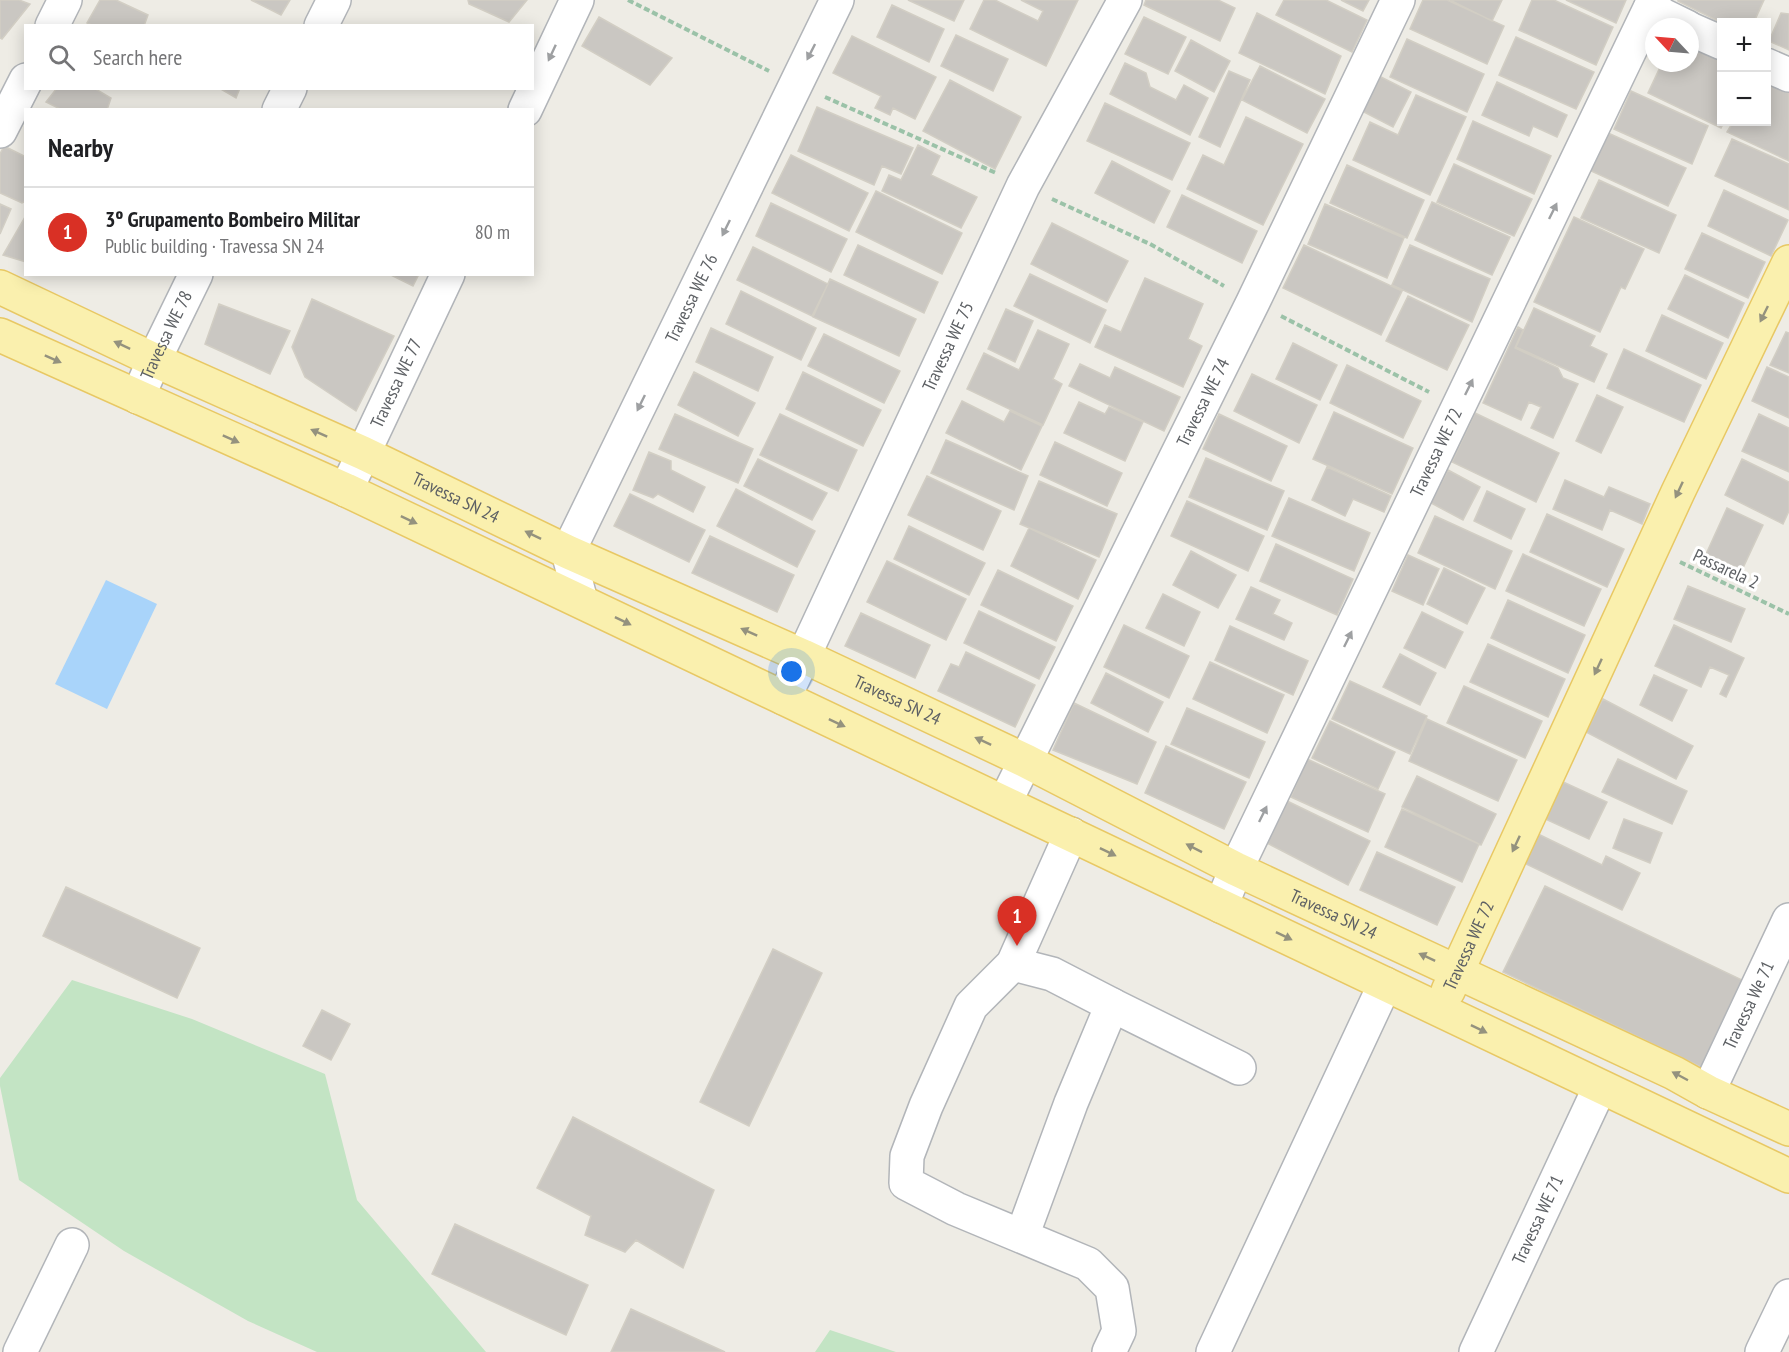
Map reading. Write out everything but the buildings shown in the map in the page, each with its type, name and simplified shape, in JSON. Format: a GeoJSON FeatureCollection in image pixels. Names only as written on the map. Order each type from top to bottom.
{"type":"FeatureCollection","features":[{"type":"Feature","properties":{"kind":"main road","name":"Travessa WE 72"},"geometry":{"type":"LineString","coordinates":[[1440,1010],[1652,549],[1789,262]]}},
{"type":"Feature","properties":{"kind":"main road","name":"Travessa SN 24"},"geometry":{"type":"LineString","coordinates":[[0,287],[153,360],[363,453],[568,552],[803,656],[1026,761],[1236,869],[1458,971],[1674,1073],[1707,1092],[1789,1129]]}},
{"type":"Feature","properties":{"kind":"main road"},"geometry":{"type":"LineString","coordinates":[[0,335],[346,490],[1789,1176]]}},
{"type":"Feature","properties":{"kind":"street"},"geometry":{"type":"LineString","coordinates":[[53,24],[65,0]]}},
{"type":"Feature","properties":{"kind":"street"},"geometry":{"type":"LineString","coordinates":[[322,24],[334,0]]}},
{"type":"Feature","properties":{"kind":"street"},"geometry":{"type":"LineString","coordinates":[[526,108],[577,0]]}},
{"type":"Feature","properties":{"kind":"street","name":"Travessa WE 76"},"geometry":{"type":"LineString","coordinates":[[568,552],[837,0]]}},
{"type":"Feature","properties":{"kind":"street","name":"Travessa WE 75"},"geometry":{"type":"LineString","coordinates":[[784,698],[1023,186],[1125,0]]}},
{"type":"Feature","properties":{"kind":"street","name":"Travessa WE 74"},"geometry":{"type":"LineString","coordinates":[[1005,802],[1253,302],[1398,0]]}},
{"type":"Feature","properties":{"kind":"street"},"geometry":{"type":"LineString","coordinates":[[1652,5],[1672,18]]}},
{"type":"Feature","properties":{"kind":"street","name":"Travessa WE 72"},"geometry":{"type":"LineString","coordinates":[[1221,906],[1236,869],[1652,5]]}},
{"type":"Feature","properties":{"kind":"street"},"geometry":{"type":"LineString","coordinates":[[1699,33],[1717,42]]}},
{"type":"Feature","properties":{"kind":"street"},"geometry":{"type":"LineString","coordinates":[[1771,67],[1789,75]]}},
{"type":"Feature","properties":{"kind":"street"},"geometry":{"type":"LineString","coordinates":[[0,131],[24,84]]}},
{"type":"Feature","properties":{"kind":"street"},"geometry":{"type":"LineString","coordinates":[[280,108],[289,90]]}},
{"type":"Feature","properties":{"kind":"street","name":"Travessa WE 78"},"geometry":{"type":"LineString","coordinates":[[138,397],[153,360],[195,276]]}},
{"type":"Feature","properties":{"kind":"street","name":"Travessa WE 77"},"geometry":{"type":"LineString","coordinates":[[346,490],[447,276]]}},
{"type":"Feature","properties":{"kind":"street"},"geometry":{"type":"LineString","coordinates":[[568,552],[581,601]]}},
{"type":"Feature","properties":{"kind":"street"},"geometry":{"type":"LineString","coordinates":[[1071,834],[1013,964],[971,1006],[926,1106],[907,1156],[906,1183],[956,1209],[1088,1264],[1112,1288],[1119,1331],[1109,1352]]}},
{"type":"Feature","properties":{"kind":"street","name":"Travessa We 71"},"geometry":{"type":"LineString","coordinates":[[1707,1092],[1789,920]]}},
{"type":"Feature","properties":{"kind":"street"},"geometry":{"type":"LineString","coordinates":[[1013,964],[1052,974],[1239,1068]]}},
{"type":"Feature","properties":{"kind":"street"},"geometry":{"type":"LineString","coordinates":[[1213,1352],[1385,984]]}},
{"type":"Feature","properties":{"kind":"street"},"geometry":{"type":"LineString","coordinates":[[1022,1236],[1071,1103],[1112,1005]]}},
{"type":"Feature","properties":{"kind":"street","name":"Travessa WE 71"},"geometry":{"type":"LineString","coordinates":[[1476,1352],[1600,1087]]}},
{"type":"Feature","properties":{"kind":"street"},"geometry":{"type":"LineString","coordinates":[[20,1352],[72,1245]]}},
{"type":"Feature","properties":{"kind":"street"},"geometry":{"type":"LineString","coordinates":[[1762,1352],[1789,1296]]}},
{"type":"Feature","properties":{"kind":"path","name":"Passarela 2"},"geometry":{"type":"LineString","coordinates":[[1652,549],[1789,614]]}},
{"type":"Feature","properties":{"kind":"green space"},"geometry":{"type":"Polygon","coordinates":[[[72,980],[192,1019],[325,1074],[357,1200],[486,1352],[317,1352],[248,1321],[124,1251],[19,1180],[0,1078],[72,980]]]}},
{"type":"Feature","properties":{"kind":"green space"},"geometry":{"type":"Polygon","coordinates":[[[830,1330],[896,1352],[815,1352],[830,1330]]]}},
{"type":"Feature","properties":{"kind":"water"},"geometry":{"type":"Polygon","coordinates":[[[106,580],[157,604],[107,709],[55,684],[106,580]]]}},
{"type":"Feature","properties":{"kind":"place","name":"3º Grupamento Bombeiro Militar"},"geometry":{"type":"Point","coordinates":[1017,946]}}]}
